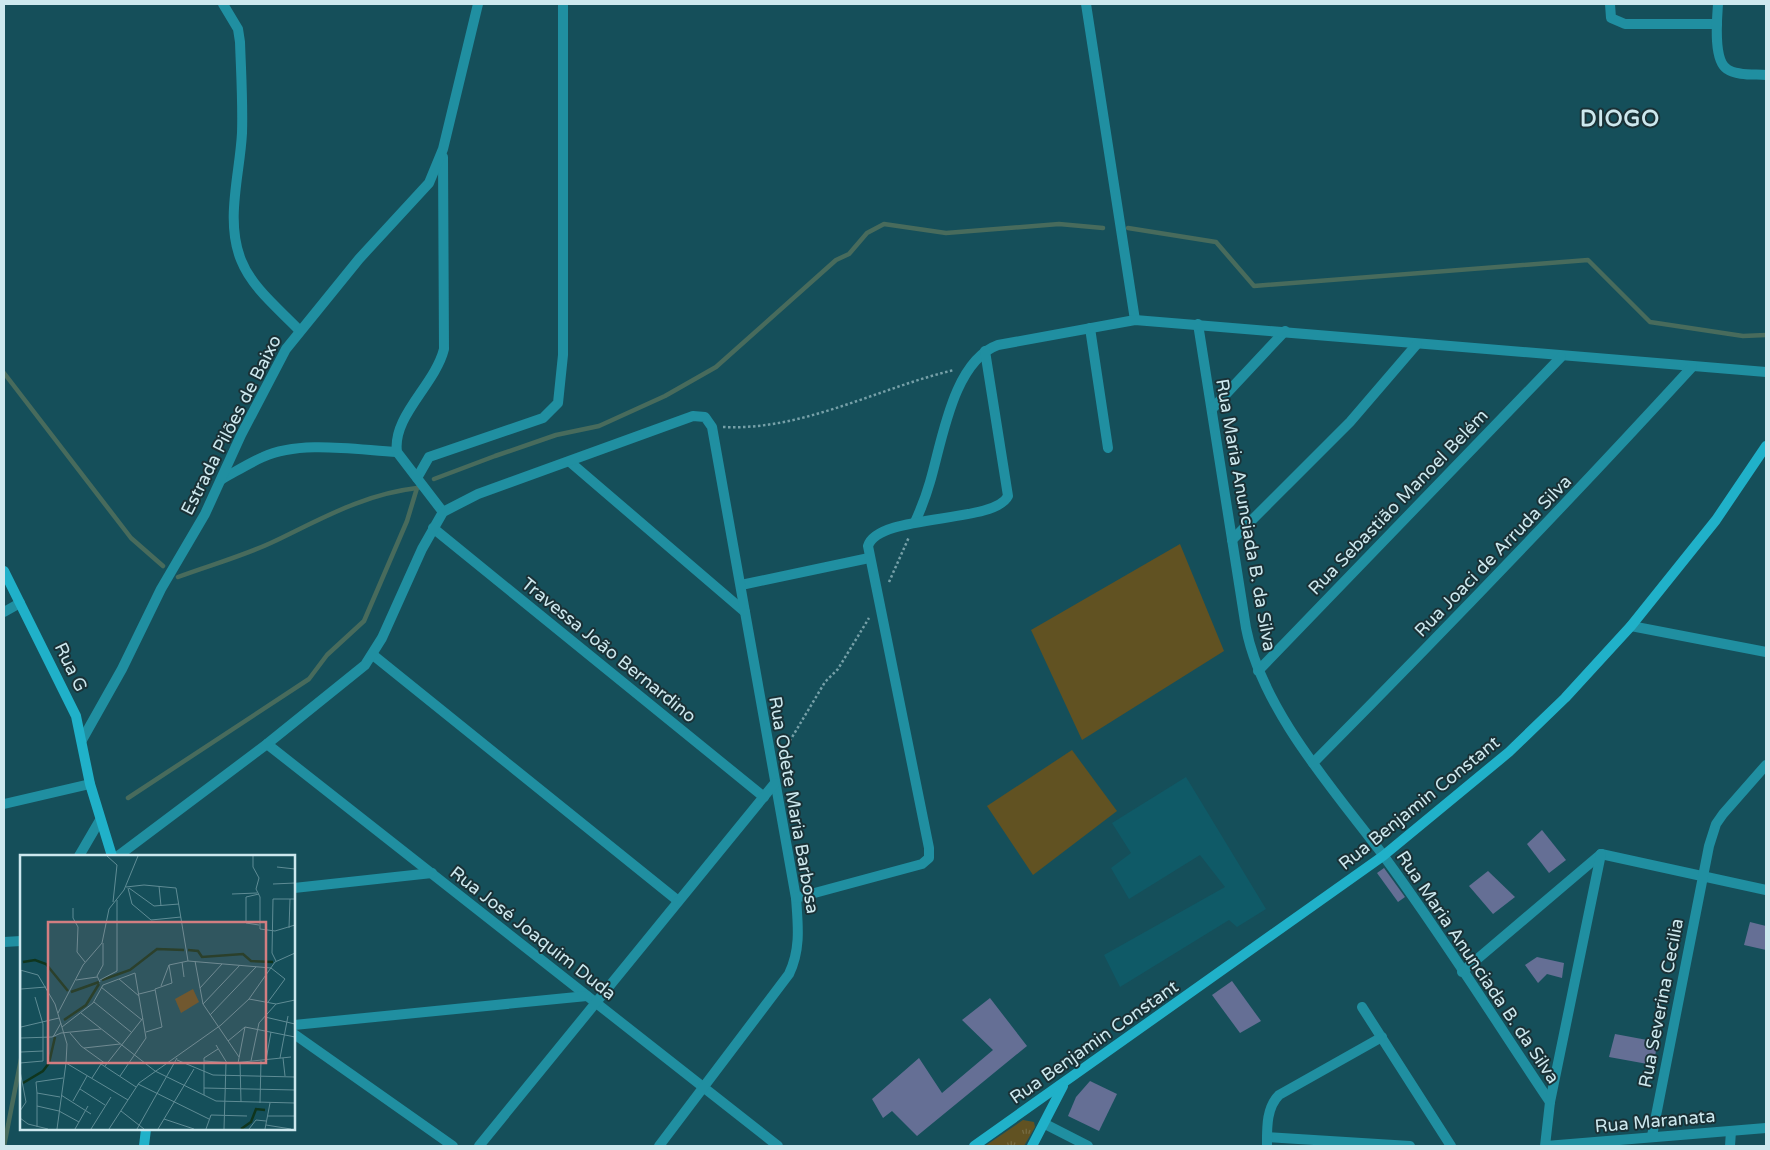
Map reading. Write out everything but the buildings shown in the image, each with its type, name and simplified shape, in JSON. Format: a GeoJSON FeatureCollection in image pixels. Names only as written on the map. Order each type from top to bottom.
{"type":"FeatureCollection","features":[{"type":"Feature","properties":{"kind":"main road","name":"Rua Benjamin Constant"},"geometry":{"type":"LineString","coordinates":[[974,1146],[1063,1085],[1383,856],[1521,740],[1565,698],[1631,626],[1716,520],[1766,446]]}},
{"type":"Feature","properties":{"kind":"main road","name":"Rua G"},"geometry":{"type":"LineString","coordinates":[[4,571],[70,703],[82,740],[90,784],[112,855]]}},
{"type":"Feature","properties":{"kind":"main road"},"geometry":{"type":"LineString","coordinates":[[1032,1146],[1045,1124],[1063,1085]]}},
{"type":"Feature","properties":{"kind":"main road"},"geometry":{"type":"LineString","coordinates":[[144,1146],[146,1130]]}},
{"type":"Feature","properties":{"kind":"street"},"geometry":{"type":"LineString","coordinates":[[223,4],[238,29],[240,42],[242,135],[234,224],[236,246],[253,281],[299,330]]}},
{"type":"Feature","properties":{"kind":"street","name":"Estrada Pilões de Baixo"},"geometry":{"type":"LineString","coordinates":[[82,740],[122,669],[161,590],[205,514],[274,368],[299,330],[429,184],[443,148],[478,4]]}},
{"type":"Feature","properties":{"kind":"street"},"geometry":{"type":"LineString","coordinates":[[417,478],[429,457],[543,418],[558,402],[563,355],[563,4]]}},
{"type":"Feature","properties":{"kind":"street"},"geometry":{"type":"LineString","coordinates":[[1086,4],[1135,320]]}},
{"type":"Feature","properties":{"kind":"street"},"geometry":{"type":"LineString","coordinates":[[1610,4],[1612,18],[1625,24],[1717,24]]}},
{"type":"Feature","properties":{"kind":"street"},"geometry":{"type":"LineString","coordinates":[[1718,4],[1719,57],[1726,69],[1736,73],[1766,75]]}},
{"type":"Feature","properties":{"kind":"street"},"geometry":{"type":"LineString","coordinates":[[443,148],[444,349],[437,369],[396,434],[397,452],[443,512]]}},
{"type":"Feature","properties":{"kind":"street"},"geometry":{"type":"LineString","coordinates":[[916,522],[930,482],[947,413],[973,366],[985,351],[998,345],[1135,320],[1766,372]]}},
{"type":"Feature","properties":{"kind":"street","name":"Rua Maria Anunciada B. da Silva"},"geometry":{"type":"LineString","coordinates":[[1198,324],[1248,636],[1258,671],[1313,763],[1383,856],[1550,1102]]}},
{"type":"Feature","properties":{"kind":"street"},"geometry":{"type":"LineString","coordinates":[[1090,328],[1108,448]]}},
{"type":"Feature","properties":{"kind":"street"},"geometry":{"type":"LineString","coordinates":[[1212,409],[1285,331]]}},
{"type":"Feature","properties":{"kind":"street"},"geometry":{"type":"LineString","coordinates":[[1232,540],[1350,422],[1417,344]]}},
{"type":"Feature","properties":{"kind":"street"},"geometry":{"type":"LineString","coordinates":[[796,898],[922,864],[929,858],[927,839],[868,546],[872,538],[916,522],[992,507],[1003,502],[1008,496],[985,351]]}},
{"type":"Feature","properties":{"kind":"street","name":"Rua Sebastião Manoel Belém"},"geometry":{"type":"LineString","coordinates":[[1258,671],[1561,356]]}},
{"type":"Feature","properties":{"kind":"street","name":"Rua Joaci de Arruda Silva"},"geometry":{"type":"LineString","coordinates":[[1313,763],[1558,512],[1692,367]]}},
{"type":"Feature","properties":{"kind":"street"},"geometry":{"type":"LineString","coordinates":[[119,855],[267,744],[358,671],[373,655],[433,528],[443,512],[478,494],[693,416],[705,417],[712,427]]}},
{"type":"Feature","properties":{"kind":"street","name":"Rua Odete Maria Barbosa"},"geometry":{"type":"LineString","coordinates":[[658,1146],[789,974],[795,961],[799,937],[796,898],[712,427]]}},
{"type":"Feature","properties":{"kind":"street"},"geometry":{"type":"LineString","coordinates":[[222,479],[263,456],[290,450],[307,448],[397,452]]}},
{"type":"Feature","properties":{"kind":"street"},"geometry":{"type":"LineString","coordinates":[[570,462],[745,612]]}},
{"type":"Feature","properties":{"kind":"street","name":"Travessa João Bernardino"},"geometry":{"type":"LineString","coordinates":[[433,528],[764,797]]}},
{"type":"Feature","properties":{"kind":"street"},"geometry":{"type":"LineString","coordinates":[[741,585],[869,558]]}},
{"type":"Feature","properties":{"kind":"street"},"geometry":{"type":"LineString","coordinates":[[4,612],[20,603]]}},
{"type":"Feature","properties":{"kind":"street"},"geometry":{"type":"LineString","coordinates":[[1631,626],[1766,652]]}},
{"type":"Feature","properties":{"kind":"street"},"geometry":{"type":"LineString","coordinates":[[373,655],[677,900]]}},
{"type":"Feature","properties":{"kind":"street","name":"Rua José Joaquim Duda"},"geometry":{"type":"LineString","coordinates":[[267,744],[596,1004],[666,1055],[778,1146]]}},
{"type":"Feature","properties":{"kind":"street","name":"Rua Severina Cecilia"},"geometry":{"type":"LineString","coordinates":[[1652,1136],[1702,876],[1716,824],[1762,776],[1766,765]]}},
{"type":"Feature","properties":{"kind":"street"},"geometry":{"type":"LineString","coordinates":[[479,1146],[596,1004],[677,900],[775,783]]}},
{"type":"Feature","properties":{"kind":"street"},"geometry":{"type":"LineString","coordinates":[[4,804],[90,784]]}},
{"type":"Feature","properties":{"kind":"street"},"geometry":{"type":"LineString","coordinates":[[81,855],[100,820]]}},
{"type":"Feature","properties":{"kind":"street"},"geometry":{"type":"LineString","coordinates":[[1601,854],[1766,890]]}},
{"type":"Feature","properties":{"kind":"street"},"geometry":{"type":"LineString","coordinates":[[1462,972],[1601,854]]}},
{"type":"Feature","properties":{"kind":"street"},"geometry":{"type":"LineString","coordinates":[[1546,1146],[1550,1102],[1601,854]]}},
{"type":"Feature","properties":{"kind":"street"},"geometry":{"type":"LineString","coordinates":[[295,888],[432,874]]}},
{"type":"Feature","properties":{"kind":"street"},"geometry":{"type":"LineString","coordinates":[[4,942],[20,941]]}},
{"type":"Feature","properties":{"kind":"street"},"geometry":{"type":"LineString","coordinates":[[295,1026],[587,996]]}},
{"type":"Feature","properties":{"kind":"street"},"geometry":{"type":"LineString","coordinates":[[1362,1007],[1452,1146]]}},
{"type":"Feature","properties":{"kind":"street"},"geometry":{"type":"LineString","coordinates":[[295,1035],[453,1146]]}},
{"type":"Feature","properties":{"kind":"street"},"geometry":{"type":"LineString","coordinates":[[1382,1037],[1279,1095],[1270,1108],[1267,1141],[1410,1146]]}},
{"type":"Feature","properties":{"kind":"street"},"geometry":{"type":"LineString","coordinates":[[1045,1124],[1088,1146]]}},
{"type":"Feature","properties":{"kind":"street","name":"Rua Maranata"},"geometry":{"type":"LineString","coordinates":[[1546,1146],[1766,1128]]}},
{"type":"Feature","properties":{"kind":"street"},"geometry":{"type":"LineString","coordinates":[[1730,1146],[1731,1131]]}},
{"type":"Feature","properties":{"kind":"path"},"geometry":{"type":"LineString","coordinates":[[712,427],[765,426],[860,400],[923,377],[973,366]]}},
{"type":"Feature","properties":{"kind":"path"},"geometry":{"type":"LineString","coordinates":[[772,770],[825,682],[838,669],[878,603],[916,522]]}},
{"type":"Feature","properties":{"kind":"shaded area"},"geometry":{"type":"Polygon","coordinates":[[[1186,777],[1266,909],[1237,927],[1229,920],[1120,987],[1104,955],[1225,887],[1200,855],[1129,899],[1111,868],[1131,853],[1112,823],[1186,777]]]}},
{"type":"Feature","properties":{"kind":"green space"},"geometry":{"type":"Polygon","coordinates":[[[1180,544],[1224,651],[1082,740],[1031,630],[1180,544]]]}},
{"type":"Feature","properties":{"kind":"green space"},"geometry":{"type":"Polygon","coordinates":[[[1072,750],[1117,811],[1033,875],[987,806],[1072,750]]]}},
{"type":"Feature","properties":{"kind":"green space"},"geometry":{"type":"Polygon","coordinates":[[[1023,1120],[1034,1122],[1035,1127],[1024,1146],[985,1146],[1023,1120]]]}},
{"type":"Feature","properties":{"kind":"waterway"},"geometry":{"type":"LineString","coordinates":[[434,479],[556,435],[599,426],[665,396],[716,367],[836,260],[849,254],[867,233],[884,224],[946,233],[1059,224],[1103,228]]}},
{"type":"Feature","properties":{"kind":"waterway"},"geometry":{"type":"LineString","coordinates":[[1128,228],[1216,242],[1254,286],[1588,260],[1650,322],[1743,336],[1766,335]]}},
{"type":"Feature","properties":{"kind":"waterway"},"geometry":{"type":"LineString","coordinates":[[4,373],[131,538],[163,566]]}},
{"type":"Feature","properties":{"kind":"waterway"},"geometry":{"type":"LineString","coordinates":[[128,798],[309,679],[327,655],[364,621],[407,521],[417,488],[420,487]]}},
{"type":"Feature","properties":{"kind":"waterway"},"geometry":{"type":"LineString","coordinates":[[178,577],[263,546],[343,508],[379,496],[417,488]]}},
{"type":"Feature","properties":{"kind":"waterway"},"geometry":{"type":"LineString","coordinates":[[4,1146],[20,1064]]}},
{"type":"Feature","properties":{"kind":"district","name":"DIOGO"},"geometry":{"type":"Point","coordinates":[1620,118]}}]}
